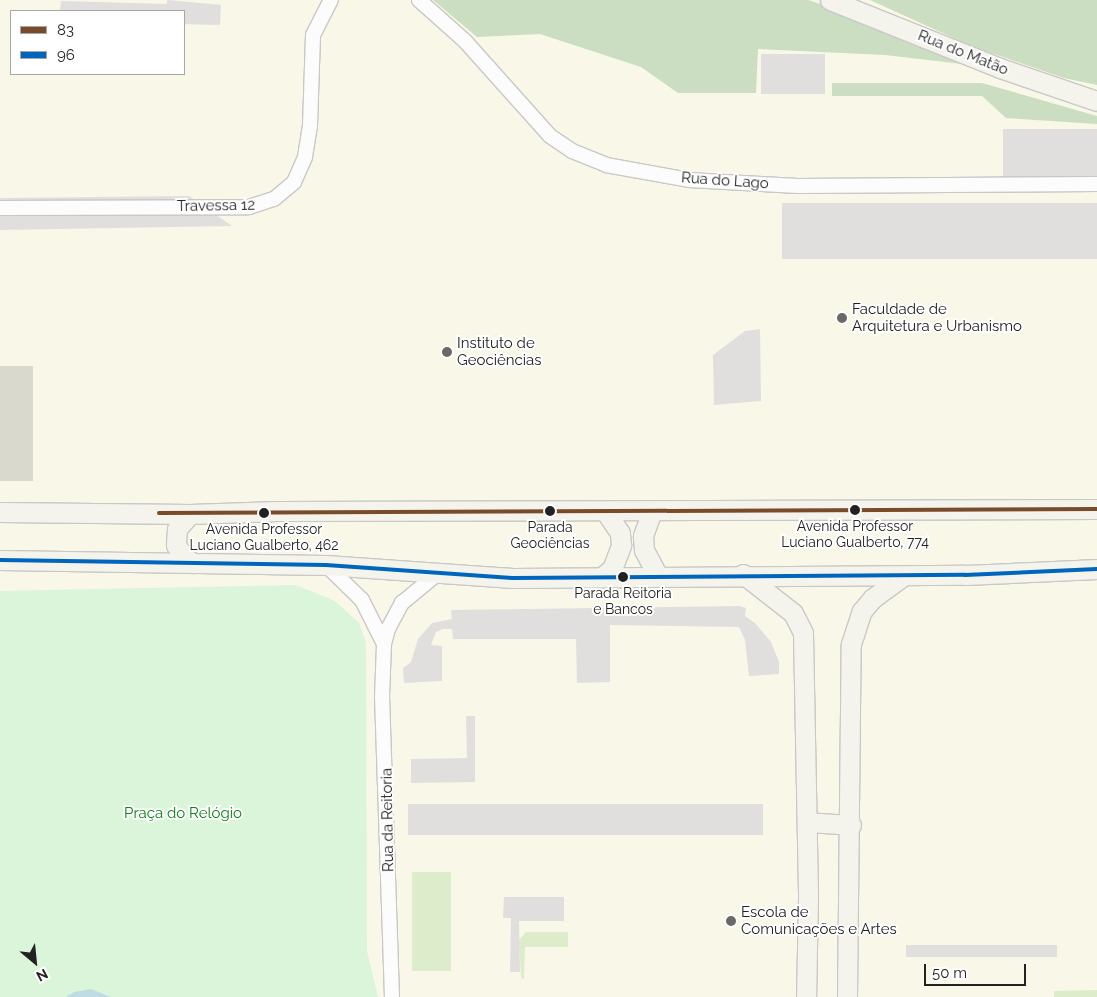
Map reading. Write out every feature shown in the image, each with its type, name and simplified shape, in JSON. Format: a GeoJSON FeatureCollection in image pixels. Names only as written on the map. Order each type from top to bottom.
{"type":"FeatureCollection","features":[{"type":"Feature","properties":{"kind":"street","name":"Travessa 12"},"geometry":{"type":"LineString","coordinates":[[0,208],[249,207],[274,199],[294,182],[305,157],[310,126],[313,35],[331,0]]}},
{"type":"Feature","properties":{"kind":"street","name":"Rua do Lago"},"geometry":{"type":"LineString","coordinates":[[419,0],[465,41],[550,136],[572,151],[606,165],[689,180],[798,186],[1097,184]]}},
{"type":"Feature","properties":{"kind":"street","name":"Rua do Matão"},"geometry":{"type":"LineString","coordinates":[[830,0],[1000,68],[1097,101]]}},
{"type":"Feature","properties":{"kind":"street"},"geometry":{"type":"LineString","coordinates":[[0,512],[190,514],[297,511],[606,512],[1097,509]]}},
{"type":"Feature","properties":{"kind":"street"},"geometry":{"type":"LineString","coordinates":[[652,511],[643,536],[644,550],[658,576]]}},
{"type":"Feature","properties":{"kind":"street"},"geometry":{"type":"LineString","coordinates":[[602,577],[612,568],[621,545],[617,527],[606,512]]}},
{"type":"Feature","properties":{"kind":"street"},"geometry":{"type":"LineString","coordinates":[[152,562],[162,549],[165,533],[157,513]]}},
{"type":"Feature","properties":{"kind":"street"},"geometry":{"type":"LineString","coordinates":[[190,514],[177,529],[176,545],[193,563]]}},
{"type":"Feature","properties":{"kind":"street"},"geometry":{"type":"LineString","coordinates":[[0,560],[326,564],[437,574],[602,577],[743,574],[903,576],[1097,569]]}},
{"type":"Feature","properties":{"kind":"street","name":"Rua da Reitoria"},"geometry":{"type":"LineString","coordinates":[[326,564],[362,600],[384,644]]}},
{"type":"Feature","properties":{"kind":"street","name":"Rua da Reitoria"},"geometry":{"type":"LineString","coordinates":[[392,997],[388,807],[382,697],[384,644],[388,629],[402,603],[437,574]]}},
{"type":"Feature","properties":{"kind":"street"},"geometry":{"type":"LineString","coordinates":[[743,574],[793,612],[803,633],[807,822],[806,997]]}},
{"type":"Feature","properties":{"kind":"street"},"geometry":{"type":"LineString","coordinates":[[847,997],[851,825],[852,636],[862,611],[873,598],[903,576]]}},
{"type":"Feature","properties":{"kind":"street"},"geometry":{"type":"LineString","coordinates":[[807,822],[851,825]]}},
{"type":"Feature","properties":{"kind":"shaded area"},"geometry":{"type":"Polygon","coordinates":[[[0,0],[1097,0],[1097,997],[0,997],[0,0]]]}},
{"type":"Feature","properties":{"kind":"shaded area"},"geometry":{"type":"Polygon","coordinates":[[[167,0],[221,5],[220,25],[185,24],[185,10],[60,10],[61,1],[167,4],[167,0]]]}},
{"type":"Feature","properties":{"kind":"shaded area"},"geometry":{"type":"Polygon","coordinates":[[[761,54],[825,54],[825,94],[761,94],[761,54]]]}},
{"type":"Feature","properties":{"kind":"shaded area"},"geometry":{"type":"Polygon","coordinates":[[[1003,129],[1097,129],[1097,179],[1003,179],[1003,129]]]}},
{"type":"Feature","properties":{"kind":"shaded area"},"geometry":{"type":"Polygon","coordinates":[[[189,196],[232,226],[0,230],[0,198],[189,196]]]}},
{"type":"Feature","properties":{"kind":"shaded area"},"geometry":{"type":"Polygon","coordinates":[[[782,203],[1097,203],[1097,259],[782,259],[782,203]]]}},
{"type":"Feature","properties":{"kind":"shaded area"},"geometry":{"type":"Polygon","coordinates":[[[760,329],[761,401],[714,405],[713,355],[745,331],[760,329]]]}},
{"type":"Feature","properties":{"kind":"shaded area"},"geometry":{"type":"Polygon","coordinates":[[[0,366],[33,366],[33,481],[0,481],[0,366]]]}},
{"type":"Feature","properties":{"kind":"shaded area"},"geometry":{"type":"Polygon","coordinates":[[[740,606],[746,608],[745,616],[755,623],[771,642],[779,662],[779,674],[749,676],[745,640],[739,627],[610,625],[610,682],[577,683],[576,639],[453,639],[452,629],[443,629],[436,632],[431,645],[442,646],[442,681],[404,683],[403,668],[411,662],[418,639],[432,623],[452,619],[451,610],[740,606]]]}},
{"type":"Feature","properties":{"kind":"shaded area"},"geometry":{"type":"Polygon","coordinates":[[[466,716],[475,716],[475,782],[411,783],[411,759],[467,758],[466,716]]]}},
{"type":"Feature","properties":{"kind":"shaded area"},"geometry":{"type":"Polygon","coordinates":[[[408,804],[763,804],[763,835],[408,835],[408,804]]]}},
{"type":"Feature","properties":{"kind":"shaded area"},"geometry":{"type":"Polygon","coordinates":[[[504,897],[564,897],[564,921],[519,921],[520,972],[510,972],[511,918],[503,918],[504,897]]]}},
{"type":"Feature","properties":{"kind":"shaded area"},"geometry":{"type":"Polygon","coordinates":[[[906,945],[1057,945],[1057,957],[906,957],[906,945]]]}},
{"type":"Feature","properties":{"kind":"green space"},"geometry":{"type":"Polygon","coordinates":[[[433,0],[808,0],[847,13],[962,64],[885,55],[758,49],[756,93],[678,93],[641,67],[540,34],[477,37],[433,0]]]}},
{"type":"Feature","properties":{"kind":"green space"},"geometry":{"type":"Polygon","coordinates":[[[870,0],[1097,0],[1097,85],[1064,78],[971,46],[870,0]]]}},
{"type":"Feature","properties":{"kind":"green space"},"geometry":{"type":"Polygon","coordinates":[[[832,83],[982,83],[1097,116],[1097,124],[1006,118],[982,96],[832,96],[832,83]]]}},
{"type":"Feature","properties":{"kind":"green space","name":"Praça do Relógio"},"geometry":{"type":"Polygon","coordinates":[[[296,585],[335,601],[359,623],[366,643],[367,951],[378,997],[0,997],[0,591],[296,585]]]}},
{"type":"Feature","properties":{"kind":"green space"},"geometry":{"type":"Polygon","coordinates":[[[412,872],[451,872],[451,971],[412,971],[412,872]]]}},
{"type":"Feature","properties":{"kind":"green space"},"geometry":{"type":"Polygon","coordinates":[[[526,932],[568,932],[568,947],[525,947],[524,979],[521,978],[519,940],[526,932]]]}},
{"type":"Feature","properties":{"kind":"green space"},"geometry":{"type":"Polygon","coordinates":[[[1097,990],[1097,997],[1054,997],[1054,991],[1097,990]]]}},
{"type":"Feature","properties":{"kind":"water"},"geometry":{"type":"Polygon","coordinates":[[[91,989],[111,997],[66,997],[74,992],[91,989]]]}},
{"type":"Feature","properties":{"kind":"transit line","name":"83"},"geometry":{"type":"LineString","coordinates":[[159,513],[1097,509]]}},
{"type":"Feature","properties":{"kind":"transit line","name":"96"},"geometry":{"type":"LineString","coordinates":[[0,560],[326,565],[513,578],[965,575],[1097,569]]}},
{"type":"Feature","properties":{"kind":"place","name":"Faculdade de Arquitetura e Urbanismo"},"geometry":{"type":"Point","coordinates":[842,318]}},
{"type":"Feature","properties":{"kind":"place","name":"Instituto de Geociências"},"geometry":{"type":"Point","coordinates":[447,352]}},
{"type":"Feature","properties":{"kind":"place","name":"Avenida Professor Luciano Gualberto, 774"},"geometry":{"type":"Point","coordinates":[855,510]}},
{"type":"Feature","properties":{"kind":"place","name":"Parada Geociências"},"geometry":{"type":"Point","coordinates":[550,511]}},
{"type":"Feature","properties":{"kind":"place","name":"Avenida Professor Luciano Gualberto, 462"},"geometry":{"type":"Point","coordinates":[264,513]}},
{"type":"Feature","properties":{"kind":"place","name":"Parada Reitoria e Bancos"},"geometry":{"type":"Point","coordinates":[623,577]}},
{"type":"Feature","properties":{"kind":"place","name":"Escola de Comunicações e Artes"},"geometry":{"type":"Point","coordinates":[731,921]}}]}
